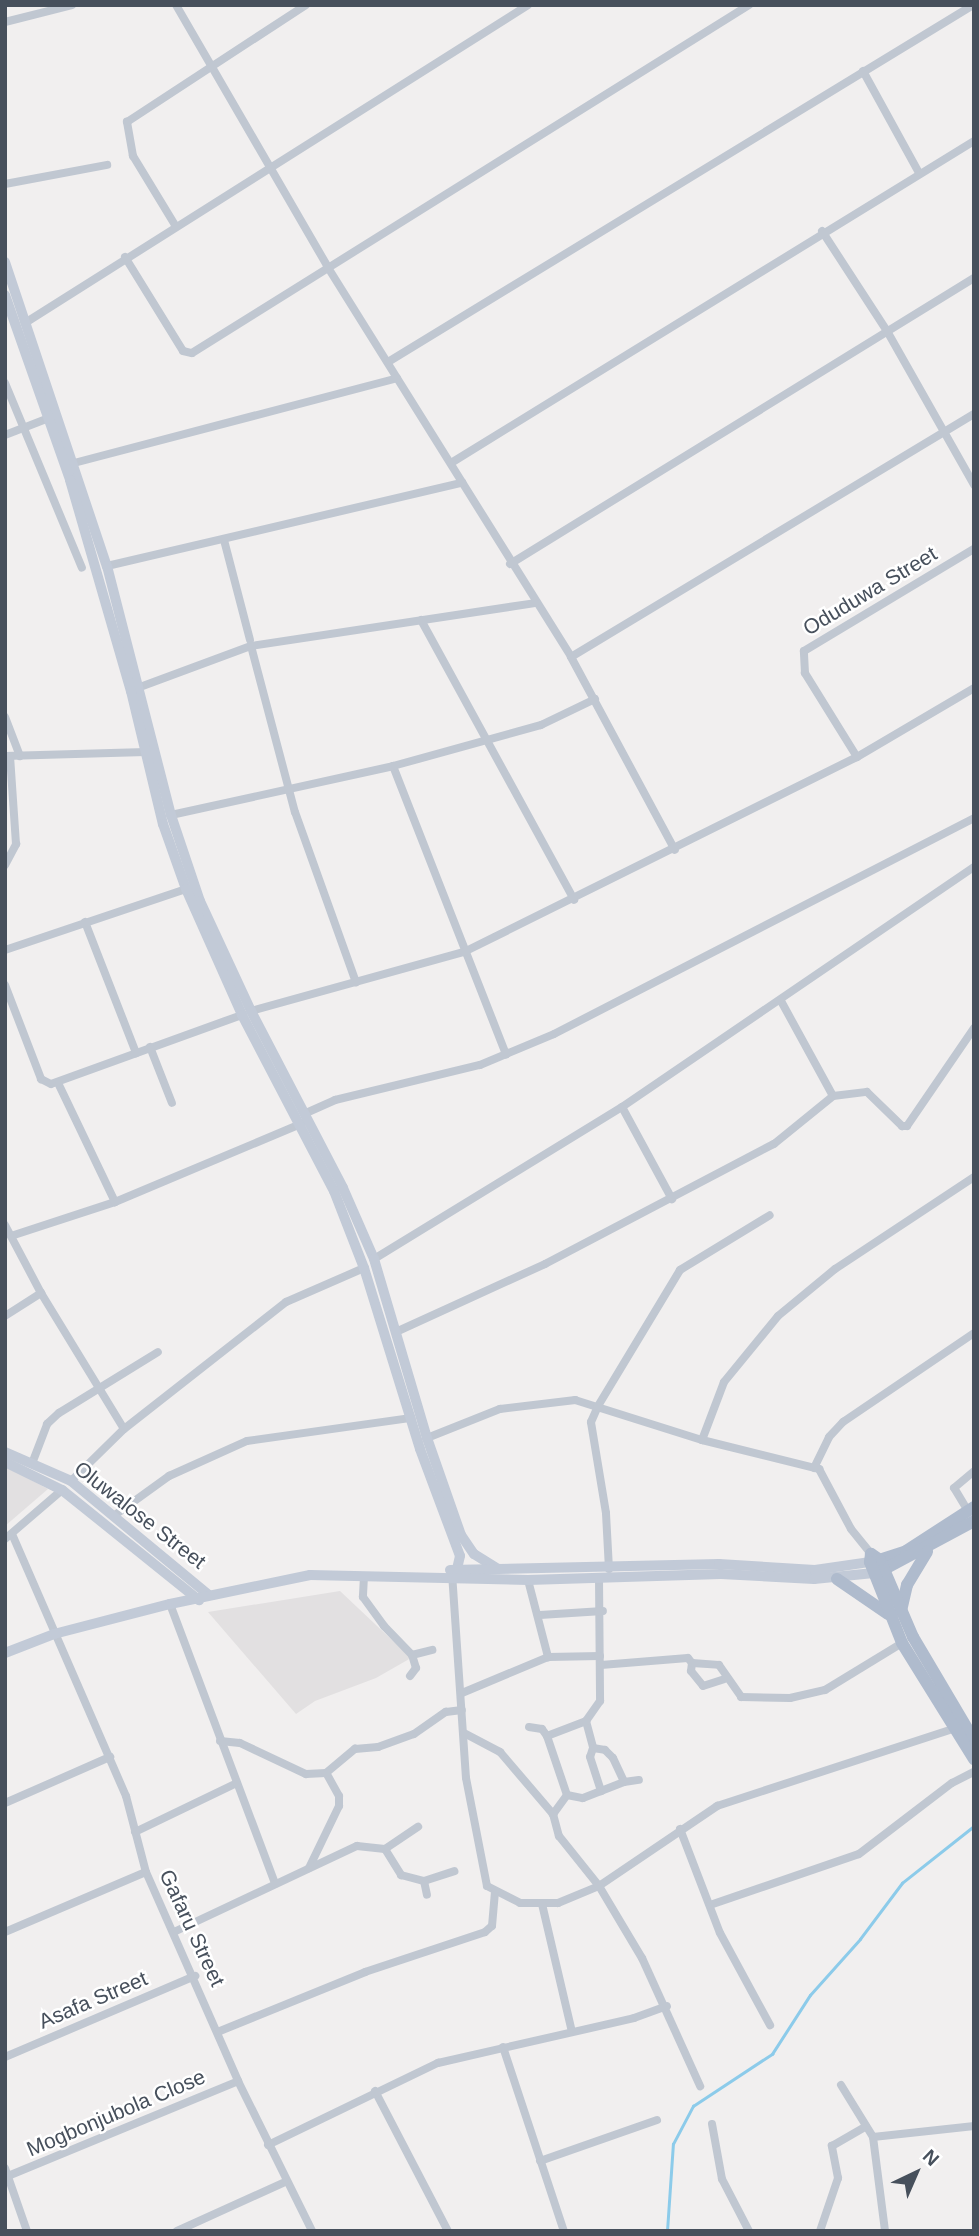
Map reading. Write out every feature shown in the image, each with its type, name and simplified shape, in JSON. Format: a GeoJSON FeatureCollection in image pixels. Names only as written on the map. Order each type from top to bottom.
{"type":"FeatureCollection","features":[{"type":"Feature","properties":{"kind":"main road"},"geometry":{"type":"LineString","coordinates":[[5,262],[107,566],[171,816],[205,926]]}},
{"type":"Feature","properties":{"kind":"main road"},"geometry":{"type":"LineString","coordinates":[[5,295],[49,418],[100,580],[186,889],[374,1259],[398,1331],[427,1438],[461,1535],[474,1554],[498,1569]]}},
{"type":"Feature","properties":{"kind":"main road"},"geometry":{"type":"LineString","coordinates":[[303,1118],[365,1268],[411,1418],[460,1556],[462,1573]]}},
{"type":"Feature","properties":{"kind":"main road","name":"Oluwalose Street"},"geometry":{"type":"LineString","coordinates":[[5,1452],[33,1461],[71,1481],[116,1515],[203,1596]]}},
{"type":"Feature","properties":{"kind":"main road","name":"Oluwalose Street"},"geometry":{"type":"LineString","coordinates":[[5,1462],[62,1490],[203,1596]]}},
{"type":"Feature","properties":{"kind":"main road"},"geometry":{"type":"LineString","coordinates":[[5,1653],[54,1634],[311,1571],[462,1573],[528,1580],[711,1574],[837,1578],[906,1551],[972,1513]]}},
{"type":"Feature","properties":{"kind":"main road"},"geometry":{"type":"LineString","coordinates":[[203,1596],[293,1577],[719,1564],[815,1570],[905,1561],[931,1547],[972,1513]]}},
{"type":"Feature","properties":{"kind":"main road"},"geometry":{"type":"LineString","coordinates":[[931,1547],[914,1570],[896,1614],[902,1643],[974,1759]]}},
{"type":"Feature","properties":{"kind":"main road"},"geometry":{"type":"LineString","coordinates":[[462,1573],[474,1554]]}},
{"type":"Feature","properties":{"kind":"main road"},"geometry":{"type":"LineString","coordinates":[[876,1564],[896,1614],[974,1740]]}},
{"type":"Feature","properties":{"kind":"main road"},"geometry":{"type":"LineString","coordinates":[[837,1578],[896,1614]]}},
{"type":"Feature","properties":{"kind":"street"},"geometry":{"type":"LineString","coordinates":[[31,5],[33,16]]}},
{"type":"Feature","properties":{"kind":"street"},"geometry":{"type":"LineString","coordinates":[[5,22],[72,5]]}},
{"type":"Feature","properties":{"kind":"street"},"geometry":{"type":"LineString","coordinates":[[176,5],[327,266],[451,463],[510,564],[571,657],[675,850]]}},
{"type":"Feature","properties":{"kind":"street"},"geometry":{"type":"LineString","coordinates":[[175,225],[134,156],[127,122],[209,65],[306,5]]}},
{"type":"Feature","properties":{"kind":"street"},"geometry":{"type":"LineString","coordinates":[[26,323],[175,225],[528,5]]}},
{"type":"Feature","properties":{"kind":"street"},"geometry":{"type":"LineString","coordinates":[[125,257],[183,351],[189,354],[749,5]]}},
{"type":"Feature","properties":{"kind":"street"},"geometry":{"type":"LineString","coordinates":[[388,362],[973,5]]}},
{"type":"Feature","properties":{"kind":"street"},"geometry":{"type":"LineString","coordinates":[[863,71],[919,173]]}},
{"type":"Feature","properties":{"kind":"street"},"geometry":{"type":"LineString","coordinates":[[451,463],[822,231],[974,141]]}},
{"type":"Feature","properties":{"kind":"street"},"geometry":{"type":"LineString","coordinates":[[5,184],[107,165]]}},
{"type":"Feature","properties":{"kind":"street"},"geometry":{"type":"LineString","coordinates":[[822,231],[887,331],[942,433],[974,485]]}},
{"type":"Feature","properties":{"kind":"street"},"geometry":{"type":"LineString","coordinates":[[510,564],[974,278]]}},
{"type":"Feature","properties":{"kind":"street"},"geometry":{"type":"LineString","coordinates":[[74,463],[397,379]]}},
{"type":"Feature","properties":{"kind":"street"},"geometry":{"type":"LineString","coordinates":[[5,383],[25,425],[82,568]]}},
{"type":"Feature","properties":{"kind":"street"},"geometry":{"type":"LineString","coordinates":[[571,657],[974,414]]}},
{"type":"Feature","properties":{"kind":"street"},"geometry":{"type":"LineString","coordinates":[[5,435],[25,425],[49,418]]}},
{"type":"Feature","properties":{"kind":"street"},"geometry":{"type":"LineString","coordinates":[[107,566],[462,483]]}},
{"type":"Feature","properties":{"kind":"street"},"geometry":{"type":"LineString","coordinates":[[223,540],[290,786],[356,982]]}},
{"type":"Feature","properties":{"kind":"street","name":"Oduduwa Street"},"geometry":{"type":"LineString","coordinates":[[858,757],[805,673],[803,651],[974,549]]}},
{"type":"Feature","properties":{"kind":"street"},"geometry":{"type":"LineString","coordinates":[[140,687],[250,643],[535,603]]}},
{"type":"Feature","properties":{"kind":"street"},"geometry":{"type":"LineString","coordinates":[[421,621],[574,900]]}},
{"type":"Feature","properties":{"kind":"street"},"geometry":{"type":"LineString","coordinates":[[5,985],[41,1079],[59,1085],[150,1047],[247,1013],[464,952],[574,900],[858,757],[974,688]]}},
{"type":"Feature","properties":{"kind":"street"},"geometry":{"type":"LineString","coordinates":[[171,816],[290,786],[393,766],[488,740],[541,725],[595,699]]}},
{"type":"Feature","properties":{"kind":"street"},"geometry":{"type":"LineString","coordinates":[[5,717],[20,756]]}},
{"type":"Feature","properties":{"kind":"street"},"geometry":{"type":"LineString","coordinates":[[5,865],[16,844],[8,756],[146,752]]}},
{"type":"Feature","properties":{"kind":"street"},"geometry":{"type":"LineString","coordinates":[[393,766],[506,1055]]}},
{"type":"Feature","properties":{"kind":"street"},"geometry":{"type":"LineString","coordinates":[[11,1236],[115,1202],[303,1118],[335,1100],[506,1055],[566,1028],[974,818]]}},
{"type":"Feature","properties":{"kind":"street"},"geometry":{"type":"LineString","coordinates":[[374,1259],[622,1107],[974,867]]}},
{"type":"Feature","properties":{"kind":"street"},"geometry":{"type":"LineString","coordinates":[[5,950],[186,889]]}},
{"type":"Feature","properties":{"kind":"street"},"geometry":{"type":"LineString","coordinates":[[85,922],[136,1053]]}},
{"type":"Feature","properties":{"kind":"street"},"geometry":{"type":"LineString","coordinates":[[780,1001],[833,1096]]}},
{"type":"Feature","properties":{"kind":"street"},"geometry":{"type":"LineString","coordinates":[[398,1331],[671,1199],[774,1144],[833,1096],[867,1092],[902,1126],[907,1126],[974,1028]]}},
{"type":"Feature","properties":{"kind":"street"},"geometry":{"type":"LineString","coordinates":[[150,1047],[172,1103]]}},
{"type":"Feature","properties":{"kind":"street"},"geometry":{"type":"LineString","coordinates":[[59,1085],[115,1202]]}},
{"type":"Feature","properties":{"kind":"street"},"geometry":{"type":"LineString","coordinates":[[622,1107],[671,1199]]}},
{"type":"Feature","properties":{"kind":"street"},"geometry":{"type":"LineString","coordinates":[[702,1440],[732,1370],[778,1316],[835,1269],[974,1177]]}},
{"type":"Feature","properties":{"kind":"street"},"geometry":{"type":"LineString","coordinates":[[609,1569],[606,1513],[591,1422],[598,1406],[680,1270],[770,1215]]}},
{"type":"Feature","properties":{"kind":"street"},"geometry":{"type":"LineString","coordinates":[[5,1225],[41,1293],[124,1429]]}},
{"type":"Feature","properties":{"kind":"street"},"geometry":{"type":"LineString","coordinates":[[71,1481],[124,1429],[286,1302],[365,1268]]}},
{"type":"Feature","properties":{"kind":"street"},"geometry":{"type":"LineString","coordinates":[[5,1316],[41,1293]]}},
{"type":"Feature","properties":{"kind":"street"},"geometry":{"type":"LineString","coordinates":[[814,1468],[828,1437],[843,1422],[974,1333]]}},
{"type":"Feature","properties":{"kind":"street"},"geometry":{"type":"LineString","coordinates":[[33,1461],[47,1424],[158,1352]]}},
{"type":"Feature","properties":{"kind":"street"},"geometry":{"type":"LineString","coordinates":[[427,1438],[500,1409],[575,1399],[702,1440],[823,1472],[851,1529],[876,1564]]}},
{"type":"Feature","properties":{"kind":"street"},"geometry":{"type":"LineString","coordinates":[[116,1515],[169,1476],[247,1441],[411,1418]]}},
{"type":"Feature","properties":{"kind":"street"},"geometry":{"type":"LineString","coordinates":[[972,1513],[954,1488],[974,1471]]}},
{"type":"Feature","properties":{"kind":"street"},"geometry":{"type":"LineString","coordinates":[[8,1537],[62,1490]]}},
{"type":"Feature","properties":{"kind":"street","name":"Gafaru Street"},"geometry":{"type":"LineString","coordinates":[[8,1537],[110,1757],[146,1872],[176,1931],[220,2031],[238,2081],[285,2182],[312,2231]]}},
{"type":"Feature","properties":{"kind":"street"},"geometry":{"type":"LineString","coordinates":[[462,1573],[461,1693],[466,1777],[487,1886],[495,1893],[520,1903],[558,1903],[598,1886],[717,1806],[953,1729]]}},
{"type":"Feature","properties":{"kind":"street"},"geometry":{"type":"LineString","coordinates":[[364,1576],[363,1597],[412,1655],[416,1668],[410,1676]]}},
{"type":"Feature","properties":{"kind":"street"},"geometry":{"type":"LineString","coordinates":[[547,1736],[586,1721],[600,1701],[603,1611],[599,1579]]}},
{"type":"Feature","properties":{"kind":"street"},"geometry":{"type":"LineString","coordinates":[[528,1580],[540,1615],[548,1657]]}},
{"type":"Feature","properties":{"kind":"street"},"geometry":{"type":"LineString","coordinates":[[175,1603],[220,1741],[275,1884]]}},
{"type":"Feature","properties":{"kind":"street"},"geometry":{"type":"LineString","coordinates":[[540,1615],[603,1611]]}},
{"type":"Feature","properties":{"kind":"street"},"geometry":{"type":"LineString","coordinates":[[461,1693],[548,1657],[601,1661],[682,1657],[692,1663],[719,1665],[724,1679],[737,1686],[741,1697],[750,1699],[807,1695],[840,1682],[902,1643]]}},
{"type":"Feature","properties":{"kind":"street"},"geometry":{"type":"LineString","coordinates":[[412,1655],[432,1650]]}},
{"type":"Feature","properties":{"kind":"street"},"geometry":{"type":"LineString","coordinates":[[692,1663],[691,1671],[703,1686],[724,1679]]}},
{"type":"Feature","properties":{"kind":"street"},"geometry":{"type":"LineString","coordinates":[[220,1741],[240,1743],[306,1774],[326,1773],[355,1748],[378,1747],[414,1734],[446,1712],[462,1710]]}},
{"type":"Feature","properties":{"kind":"street"},"geometry":{"type":"LineString","coordinates":[[586,1721],[593,1748],[590,1757],[601,1791]]}},
{"type":"Feature","properties":{"kind":"street"},"geometry":{"type":"LineString","coordinates":[[529,1727],[542,1729],[547,1736],[567,1795]]}},
{"type":"Feature","properties":{"kind":"street"},"geometry":{"type":"LineString","coordinates":[[464,1733],[500,1752],[553,1814],[559,1836],[598,1886],[667,2006],[700,2086]]}},
{"type":"Feature","properties":{"kind":"street"},"geometry":{"type":"LineString","coordinates":[[593,1748],[605,1750],[613,1758],[624,1782]]}},
{"type":"Feature","properties":{"kind":"street"},"geometry":{"type":"LineString","coordinates":[[5,1803],[110,1757]]}},
{"type":"Feature","properties":{"kind":"street"},"geometry":{"type":"LineString","coordinates":[[710,1905],[859,1854],[974,1772]]}},
{"type":"Feature","properties":{"kind":"street"},"geometry":{"type":"LineString","coordinates":[[307,1870],[319,1856],[339,1806],[339,1796],[326,1773]]}},
{"type":"Feature","properties":{"kind":"street"},"geometry":{"type":"LineString","coordinates":[[567,1795],[583,1798],[624,1782],[639,1780]]}},
{"type":"Feature","properties":{"kind":"street"},"geometry":{"type":"LineString","coordinates":[[135,1832],[237,1783]]}},
{"type":"Feature","properties":{"kind":"street"},"geometry":{"type":"LineString","coordinates":[[553,1814],[567,1795]]}},
{"type":"Feature","properties":{"kind":"street"},"geometry":{"type":"LineString","coordinates":[[176,1931],[357,1846],[385,1849],[418,1826]]}},
{"type":"Feature","properties":{"kind":"street"},"geometry":{"type":"LineString","coordinates":[[680,1829],[710,1905],[770,2025]]}},
{"type":"Feature","properties":{"kind":"street"},"geometry":{"type":"LineString","coordinates":[[385,1849],[401,1875],[424,1881],[454,1871]]}},
{"type":"Feature","properties":{"kind":"street"},"geometry":{"type":"LineString","coordinates":[[5,1932],[146,1872]]}},
{"type":"Feature","properties":{"kind":"street"},"geometry":{"type":"LineString","coordinates":[[424,1881],[427,1895]]}},
{"type":"Feature","properties":{"kind":"street"},"geometry":{"type":"LineString","coordinates":[[220,2031],[365,1972],[485,1932],[492,1926],[495,1893]]}},
{"type":"Feature","properties":{"kind":"street"},"geometry":{"type":"LineString","coordinates":[[542,1904],[572,2032]]}},
{"type":"Feature","properties":{"kind":"street","name":"Asafa Street"},"geometry":{"type":"LineString","coordinates":[[5,2057],[195,1976]]}},
{"type":"Feature","properties":{"kind":"street"},"geometry":{"type":"LineString","coordinates":[[268,2145],[375,2091],[438,2063],[572,2032],[667,2006]]}},
{"type":"Feature","properties":{"kind":"street"},"geometry":{"type":"LineString","coordinates":[[503,2047],[564,2231]]}},
{"type":"Feature","properties":{"kind":"street","name":"Mogbonjubola Close"},"geometry":{"type":"LineString","coordinates":[[7,2172],[238,2081]]}},
{"type":"Feature","properties":{"kind":"street"},"geometry":{"type":"LineString","coordinates":[[841,2085],[873,2137],[885,2231]]}},
{"type":"Feature","properties":{"kind":"street"},"geometry":{"type":"LineString","coordinates":[[375,2091],[448,2231]]}},
{"type":"Feature","properties":{"kind":"street"},"geometry":{"type":"LineString","coordinates":[[540,2161],[657,2120]]}},
{"type":"Feature","properties":{"kind":"street"},"geometry":{"type":"LineString","coordinates":[[712,2124],[722,2179],[749,2231]]}},
{"type":"Feature","properties":{"kind":"street"},"geometry":{"type":"LineString","coordinates":[[820,2231],[838,2178],[832,2146],[866,2126]]}},
{"type":"Feature","properties":{"kind":"street"},"geometry":{"type":"LineString","coordinates":[[873,2137],[974,2126]]}},
{"type":"Feature","properties":{"kind":"street"},"geometry":{"type":"LineString","coordinates":[[7,2172],[27,2231]]}},
{"type":"Feature","properties":{"kind":"street"},"geometry":{"type":"LineString","coordinates":[[177,2231],[285,2182]]}},
{"type":"Feature","properties":{"kind":"shaded area"},"geometry":{"type":"Polygon","coordinates":[[[5,1466],[48,1489],[5,1526],[5,1466]]]}},
{"type":"Feature","properties":{"kind":"shaded area"},"geometry":{"type":"Polygon","coordinates":[[[340,1591],[411,1658],[376,1678],[315,1701],[296,1714],[208,1612],[340,1591]]]}},
{"type":"Feature","properties":{"kind":"waterway"},"geometry":{"type":"LineString","coordinates":[[667,2231],[673,2144],[693,2106],[772,2054],[810,1995],[860,1939],[902,1883],[974,1826]]}}]}
